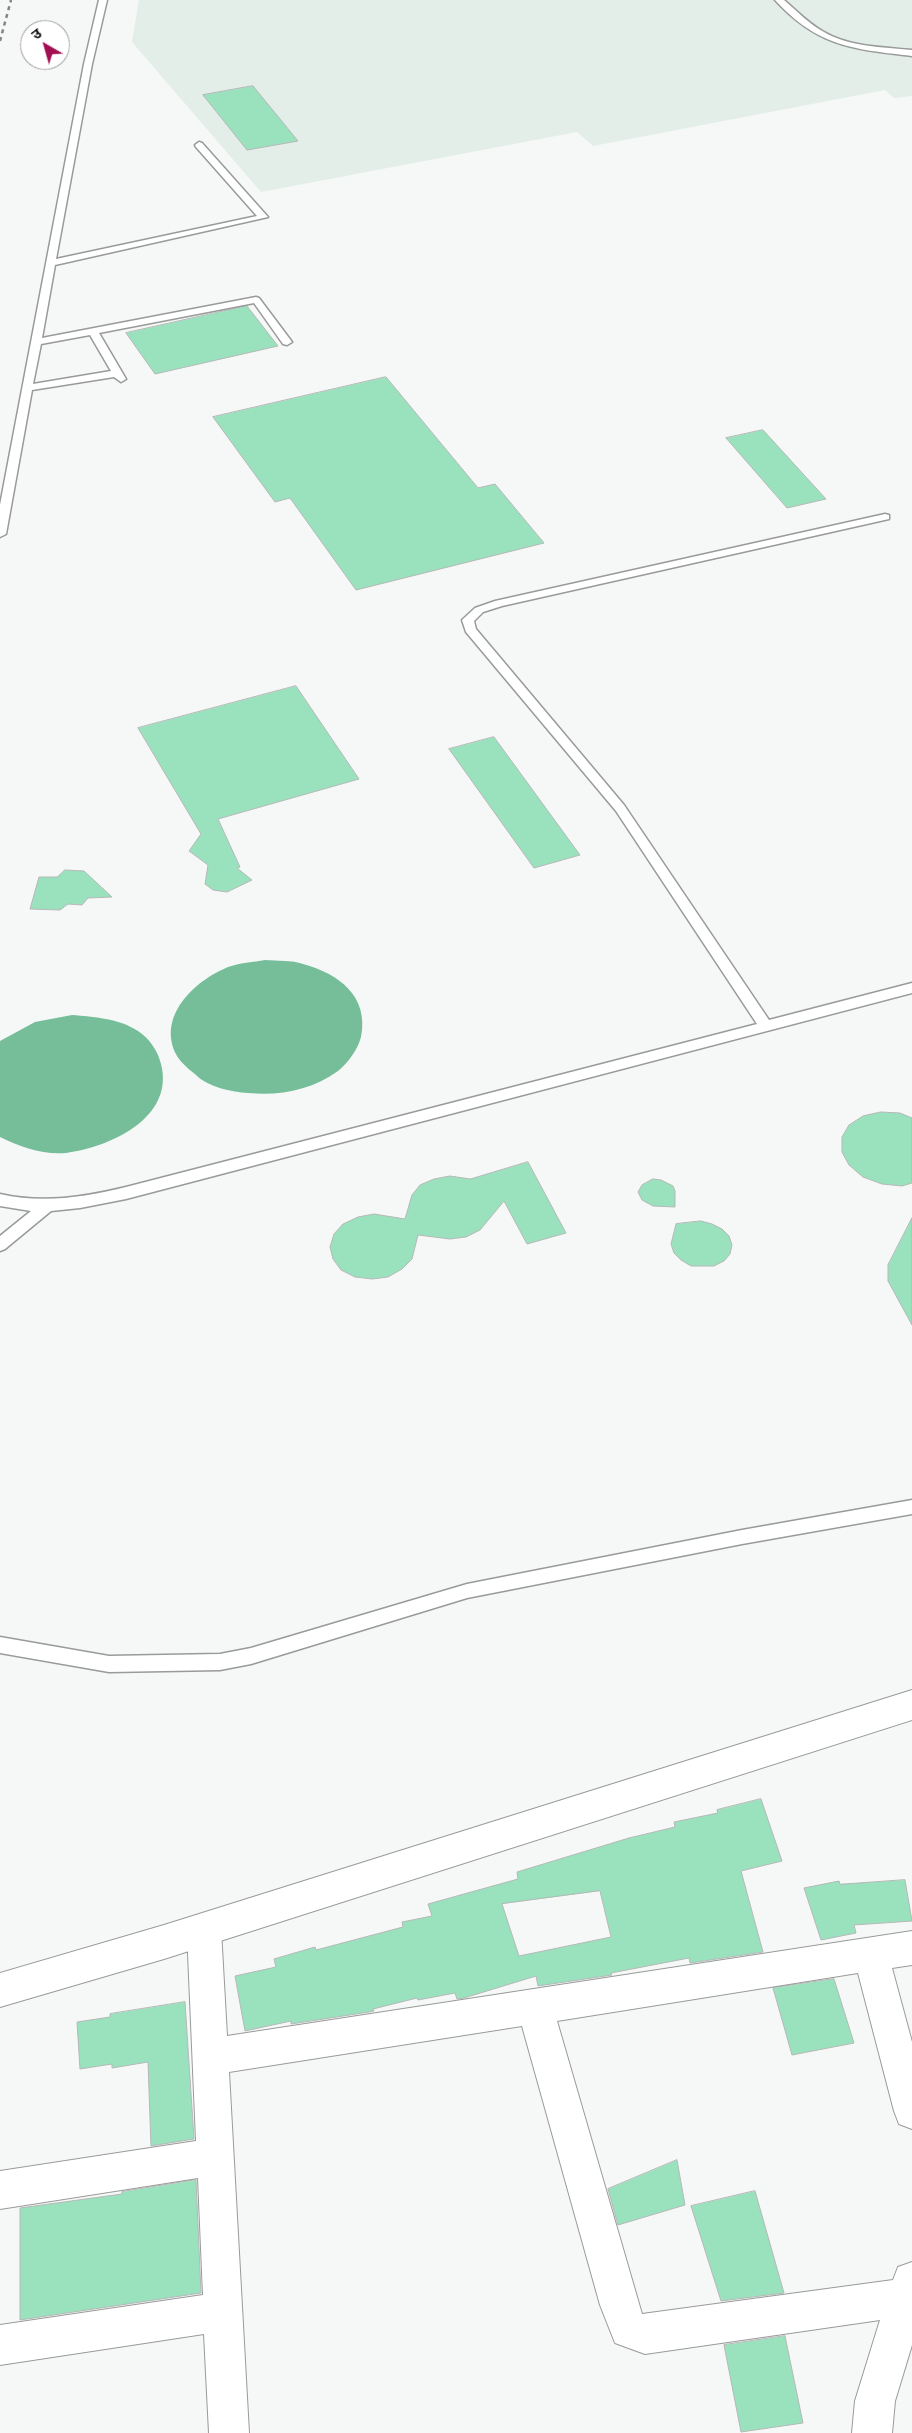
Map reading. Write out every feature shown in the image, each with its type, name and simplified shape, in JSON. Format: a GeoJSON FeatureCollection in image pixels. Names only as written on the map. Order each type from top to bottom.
{"type":"FeatureCollection","features":[{"type":"Feature","properties":{"kind":"street"},"geometry":{"type":"LineString","coordinates":[[0,1990],[204,1930],[912,1705]]}},
{"type":"Feature","properties":{"kind":"street"},"geometry":{"type":"LineString","coordinates":[[204,1930],[229,2433]]}},
{"type":"Feature","properties":{"kind":"street"},"geometry":{"type":"LineString","coordinates":[[210,2057],[912,1948]]}},
{"type":"Feature","properties":{"kind":"street"},"geometry":{"type":"LineString","coordinates":[[871,1954],[912,2111]]}},
{"type":"Feature","properties":{"kind":"street"},"geometry":{"type":"LineString","coordinates":[[535,2007],[619,2305],[629,2329],[645,2334],[910,2288],[875,2401],[872,2433]]}},
{"type":"Feature","properties":{"kind":"street"},"geometry":{"type":"LineString","coordinates":[[0,2190],[215,2158]]}},
{"type":"Feature","properties":{"kind":"street"},"geometry":{"type":"LineString","coordinates":[[0,2345],[222,2312]]}},
{"type":"Feature","properties":{"kind":"lane"},"geometry":{"type":"LineString","coordinates":[[0,534],[102,0]]}},
{"type":"Feature","properties":{"kind":"lane"},"geometry":{"type":"LineString","coordinates":[[779,0],[820,34],[830,38],[862,47],[912,53]]}},
{"type":"Feature","properties":{"kind":"lane"},"geometry":{"type":"LineString","coordinates":[[51,263],[263,217],[199,145]]}},
{"type":"Feature","properties":{"kind":"lane"},"geometry":{"type":"LineString","coordinates":[[36,342],[256,300],[287,342]]}},
{"type":"Feature","properties":{"kind":"lane"},"geometry":{"type":"LineString","coordinates":[[28,388],[120,376],[93,332]]}},
{"type":"Feature","properties":{"kind":"lane"},"geometry":{"type":"LineString","coordinates":[[766,1026],[620,808],[470,630],[468,620],[479,610],[499,604],[885,518]]}},
{"type":"Feature","properties":{"kind":"lane"},"geometry":{"type":"LineString","coordinates":[[0,1200],[25,1206],[48,1205],[126,1193],[912,988]]}},
{"type":"Feature","properties":{"kind":"lane"},"geometry":{"type":"LineString","coordinates":[[0,1246],[48,1205]]}},
{"type":"Feature","properties":{"kind":"lane"},"geometry":{"type":"LineString","coordinates":[[0,1645],[109,1664],[220,1662],[252,1656],[467,1591],[742,1537],[912,1507]]}},
{"type":"Feature","properties":{"kind":"shaded area"},"geometry":{"type":"Polygon","coordinates":[[[139,0],[912,0],[912,96],[894,98],[885,90],[593,146],[577,132],[261,192],[132,42],[139,0]]]}},
{"type":"Feature","properties":{"kind":"shaded area"},"geometry":{"type":"Polygon","coordinates":[[[265,960],[299,963],[316,968],[339,981],[356,999],[360,1010],[362,1023],[360,1042],[352,1056],[338,1071],[328,1078],[307,1087],[272,1094],[260,1094],[220,1088],[207,1083],[177,1056],[172,1042],[171,1028],[175,1014],[191,991],[215,973],[228,967],[265,960]]]}},
{"type":"Feature","properties":{"kind":"shaded area"},"geometry":{"type":"Polygon","coordinates":[[[72,1015],[122,1023],[146,1037],[160,1059],[161,1064],[163,1083],[158,1100],[149,1114],[135,1126],[119,1136],[83,1150],[49,1153],[24,1147],[0,1137],[0,1041],[35,1022],[72,1015]]]}},
{"type":"Feature","properties":{"kind":"building"},"geometry":{"type":"Polygon","coordinates":[[[253,86],[298,141],[247,150],[203,95],[253,86]]]}},
{"type":"Feature","properties":{"kind":"building"},"geometry":{"type":"Polygon","coordinates":[[[247,306],[278,346],[155,374],[126,333],[247,306]]]}},
{"type":"Feature","properties":{"kind":"building"},"geometry":{"type":"Polygon","coordinates":[[[386,377],[478,488],[495,484],[544,543],[356,590],[290,498],[275,502],[213,417],[386,377]]]}},
{"type":"Feature","properties":{"kind":"building"},"geometry":{"type":"Polygon","coordinates":[[[763,430],[826,499],[787,508],[726,438],[763,430]]]}},
{"type":"Feature","properties":{"kind":"building"},"geometry":{"type":"Polygon","coordinates":[[[296,686],[359,779],[218,819],[240,867],[237,868],[252,880],[227,892],[213,890],[205,884],[208,865],[189,851],[201,834],[138,728],[296,686]]]}},
{"type":"Feature","properties":{"kind":"building"},"geometry":{"type":"Polygon","coordinates":[[[494,737],[580,855],[534,868],[449,749],[494,737]]]}},
{"type":"Feature","properties":{"kind":"building"},"geometry":{"type":"Polygon","coordinates":[[[65,870],[84,871],[112,897],[88,898],[82,905],[68,904],[60,910],[30,909],[39,877],[57,877],[65,870]]]}},
{"type":"Feature","properties":{"kind":"building"},"geometry":{"type":"Polygon","coordinates":[[[881,1112],[900,1113],[912,1118],[912,1183],[902,1186],[882,1184],[863,1177],[849,1165],[842,1152],[842,1137],[849,1125],[863,1116],[881,1112]]]}},
{"type":"Feature","properties":{"kind":"building"},"geometry":{"type":"Polygon","coordinates":[[[528,1162],[566,1233],[527,1244],[504,1201],[480,1230],[466,1237],[450,1239],[418,1235],[412,1259],[402,1269],[388,1277],[372,1279],[355,1277],[341,1270],[333,1259],[330,1247],[334,1234],[343,1224],[358,1217],[374,1214],[405,1219],[412,1195],[420,1185],[434,1179],[450,1176],[470,1179],[528,1162]]]}},
{"type":"Feature","properties":{"kind":"building"},"geometry":{"type":"Polygon","coordinates":[[[653,1179],[661,1180],[673,1186],[675,1191],[675,1207],[653,1206],[642,1200],[638,1192],[642,1185],[653,1179]]]}},
{"type":"Feature","properties":{"kind":"building"},"geometry":{"type":"Polygon","coordinates":[[[912,1218],[912,1325],[888,1281],[888,1265],[912,1218]]]}},
{"type":"Feature","properties":{"kind":"building"},"geometry":{"type":"Polygon","coordinates":[[[701,1221],[722,1229],[729,1236],[732,1245],[730,1254],[724,1261],[714,1266],[691,1266],[674,1253],[671,1244],[676,1224],[701,1221]]]}},
{"type":"Feature","properties":{"kind":"building"},"geometry":{"type":"Polygon","coordinates":[[[761,1799],[782,1861],[741,1871],[763,1952],[690,1963],[689,1958],[611,1973],[612,1975],[538,1986],[536,1976],[464,1998],[457,1999],[455,1993],[418,2000],[417,1998],[373,2009],[374,2011],[369,2012],[291,2024],[291,2021],[245,2031],[235,1976],[276,1967],[274,1959],[315,1947],[316,1950],[403,1927],[402,1922],[432,1916],[428,1904],[518,1879],[517,1872],[629,1838],[675,1827],[674,1822],[718,1813],[717,1810],[761,1799]],[[600,1891],[502,1904],[519,1956],[611,1937],[600,1891]]]}},
{"type":"Feature","properties":{"kind":"building"},"geometry":{"type":"Polygon","coordinates":[[[905,1880],[912,1921],[854,1925],[856,1933],[821,1940],[804,1888],[839,1881],[840,1884],[905,1880]]]}},
{"type":"Feature","properties":{"kind":"building"},"geometry":{"type":"Polygon","coordinates":[[[834,1979],[854,2043],[792,2055],[773,1988],[834,1979]]]}},
{"type":"Feature","properties":{"kind":"building"},"geometry":{"type":"Polygon","coordinates":[[[185,2002],[194,2139],[151,2146],[148,2062],[112,2068],[112,2064],[80,2069],[77,2022],[110,2017],[110,2014],[185,2002]]]}},
{"type":"Feature","properties":{"kind":"building"},"geometry":{"type":"Polygon","coordinates":[[[677,2160],[685,2205],[618,2225],[608,2189],[677,2160]]]}},
{"type":"Feature","properties":{"kind":"building"},"geometry":{"type":"Polygon","coordinates":[[[196,2180],[201,2293],[20,2320],[20,2208],[122,2194],[122,2192],[196,2180]]]}},
{"type":"Feature","properties":{"kind":"building"},"geometry":{"type":"Polygon","coordinates":[[[755,2191],[784,2293],[721,2301],[691,2206],[755,2191]]]}},
{"type":"Feature","properties":{"kind":"building"},"geometry":{"type":"Polygon","coordinates":[[[785,2336],[803,2423],[741,2432],[724,2345],[785,2336]]]}},
{"type":"Feature","properties":{"kind":"railway"},"geometry":{"type":"LineString","coordinates":[[0,41],[11,0]]}}]}
